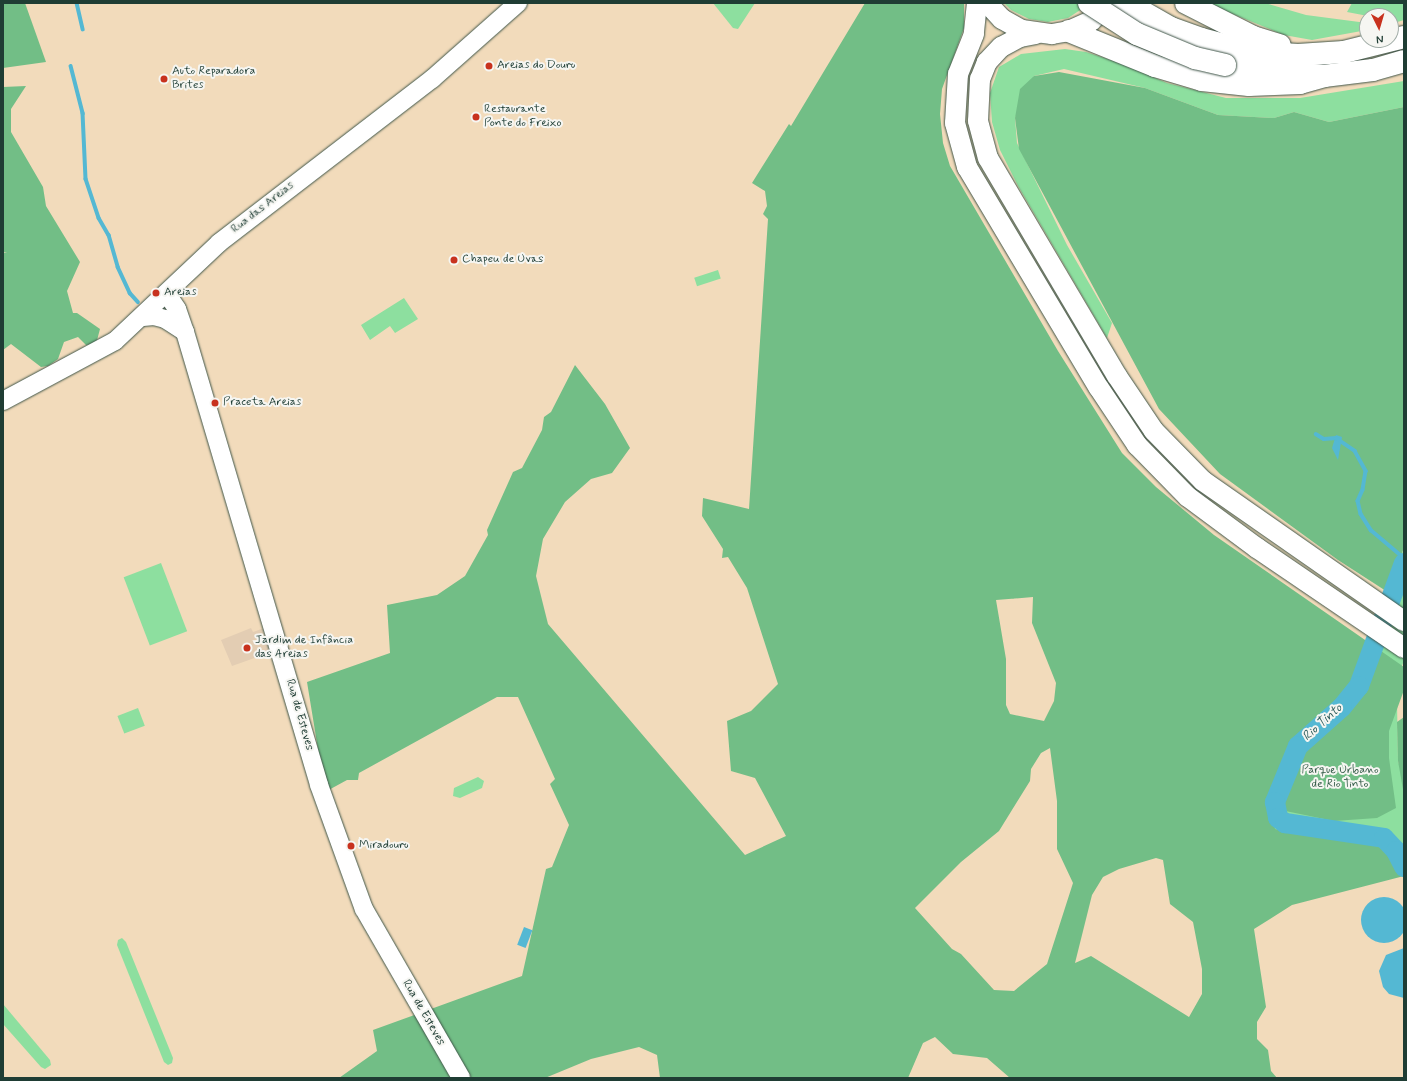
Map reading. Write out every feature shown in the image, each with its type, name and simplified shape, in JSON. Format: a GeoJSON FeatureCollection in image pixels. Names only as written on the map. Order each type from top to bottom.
{"type":"FeatureCollection","features":[{"type":"Feature","properties":{"kind":"highway"},"geometry":{"type":"LineString","coordinates":[[1089,3],[1107,16],[1151,40],[1195,58],[1344,52],[1404,37]]}},
{"type":"Feature","properties":{"kind":"highway"},"geometry":{"type":"LineString","coordinates":[[1127,3],[1171,28],[1227,56],[1271,72],[1324,76],[1346,74],[1404,61]]}},
{"type":"Feature","properties":{"kind":"highway"},"geometry":{"type":"LineString","coordinates":[[1186,3],[1253,37],[1310,54]]}},
{"type":"Feature","properties":{"kind":"highway"},"geometry":{"type":"LineString","coordinates":[[1069,31],[1155,66],[1202,80],[1249,85],[1300,83],[1324,76]]}},
{"type":"Feature","properties":{"kind":"main road"},"geometry":{"type":"LineString","coordinates":[[977,3],[974,34],[958,74],[955,123],[967,167],[1099,388],[1137,445],[1188,497],[1257,548],[1404,648]]}},
{"type":"Feature","properties":{"kind":"main road"},"geometry":{"type":"LineString","coordinates":[[987,3],[1002,19],[1022,30],[1036,34]]}},
{"type":"Feature","properties":{"kind":"main road"},"geometry":{"type":"LineString","coordinates":[[1109,3],[1091,21],[1069,31],[1020,37],[1001,47],[987,62],[980,79],[978,121],[988,158],[1117,376],[1154,431],[1203,481],[1404,621]]}},
{"type":"Feature","properties":{"kind":"street","name":"Rua das Areias"},"geometry":{"type":"LineString","coordinates":[[3,401],[101,350],[143,317],[219,243],[432,79],[518,3]]}},
{"type":"Feature","properties":{"kind":"street","name":"Rua de Esteves"},"geometry":{"type":"LineString","coordinates":[[185,332],[180,301],[182,285],[192,268]]}},
{"type":"Feature","properties":{"kind":"street","name":"Rua de Esteves"},"geometry":{"type":"LineString","coordinates":[[164,297],[177,309],[185,332],[319,785],[359,896],[394,963],[460,1078]]}},
{"type":"Feature","properties":{"kind":"street"},"geometry":{"type":"LineString","coordinates":[[143,317],[154,316],[165,319],[185,332]]}},
{"type":"Feature","properties":{"kind":"shaded area","name":"Jardim de Infância das Areias"},"geometry":{"type":"Polygon","coordinates":[[[251,628],[253,632],[264,628],[271,652],[232,666],[221,640],[251,628]]]}},
{"type":"Feature","properties":{"kind":"green space"},"geometry":{"type":"Polygon","coordinates":[[[3,3],[25,3],[46,62],[3,68],[3,3]]]}},
{"type":"Feature","properties":{"kind":"green space"},"geometry":{"type":"Polygon","coordinates":[[[713,3],[755,3],[738,29],[733,28],[713,3]]]}},
{"type":"Feature","properties":{"kind":"green space"},"geometry":{"type":"Polygon","coordinates":[[[865,3],[964,3],[964,28],[942,89],[940,114],[943,143],[950,166],[1058,351],[1122,453],[1156,487],[1214,535],[1404,667],[1404,690],[1389,731],[1389,758],[1396,808],[1377,818],[1334,821],[1271,808],[1275,829],[1379,843],[1404,876],[1292,905],[1254,929],[1266,1007],[1257,1022],[1257,1039],[1268,1050],[1271,1071],[1277,1078],[1010,1078],[987,1058],[953,1054],[935,1037],[923,1043],[908,1078],[660,1078],[657,1055],[639,1047],[591,1059],[545,1078],[339,1078],[377,1051],[373,1030],[522,976],[546,869],[552,867],[569,825],[550,784],[555,779],[518,697],[497,697],[359,773],[358,780],[347,780],[325,792],[307,682],[390,653],[387,605],[437,595],[465,576],[488,535],[487,530],[513,472],[522,468],[542,430],[544,417],[551,412],[575,365],[605,404],[630,448],[612,473],[591,479],[565,502],[543,539],[536,576],[548,624],[745,855],[786,836],[755,778],[731,771],[727,721],[751,711],[778,684],[747,588],[728,557],[722,558],[723,549],[702,516],[703,498],[749,509],[768,219],[763,214],[767,206],[765,191],[752,183],[789,124],[791,126],[865,3]],[[1033,597],[996,600],[1006,659],[1006,705],[1010,714],[1044,721],[1054,701],[1056,683],[1032,623],[1033,597]],[[1050,748],[1041,753],[1031,769],[1030,781],[999,831],[961,862],[915,908],[952,949],[961,954],[994,990],[1014,991],[1047,964],[1073,883],[1057,849],[1057,801],[1050,748]],[[1156,858],[1119,869],[1103,877],[1092,895],[1075,963],[1091,956],[1189,1017],[1202,994],[1202,969],[1193,922],[1170,904],[1163,860],[1156,858]]]}},
{"type":"Feature","properties":{"kind":"green space"},"geometry":{"type":"Polygon","coordinates":[[[1004,3],[1091,3],[1068,18],[1048,22],[1029,19],[1011,10],[1004,3]]]}},
{"type":"Feature","properties":{"kind":"green space"},"geometry":{"type":"Polygon","coordinates":[[[1206,3],[1265,3],[1306,15],[1359,22],[1359,31],[1312,40],[1284,35],[1206,3]]]}},
{"type":"Feature","properties":{"kind":"green space"},"geometry":{"type":"Polygon","coordinates":[[[1352,3],[1404,3],[1404,20],[1399,22],[1399,8],[1359,8],[1359,14],[1347,12],[1352,3]]]}},
{"type":"Feature","properties":{"kind":"green space"},"geometry":{"type":"Polygon","coordinates":[[[1065,49],[1086,52],[1120,63],[1167,83],[1226,98],[1300,98],[1404,81],[1404,107],[1329,122],[1294,112],[1274,118],[1218,115],[1145,88],[1064,69],[1034,76],[1015,118],[1017,143],[1067,245],[1112,323],[1107,338],[1018,186],[1000,150],[992,122],[990,93],[999,67],[1021,54],[1065,49]]]}},
{"type":"Feature","properties":{"kind":"green space"},"geometry":{"type":"Polygon","coordinates":[[[1059,72],[1145,88],[1218,115],[1274,118],[1294,112],[1329,122],[1404,107],[1404,548],[1386,591],[1338,560],[1220,474],[1159,409],[1019,149],[1015,118],[1020,89],[1034,76],[1059,72]]]}},
{"type":"Feature","properties":{"kind":"green space"},"geometry":{"type":"Polygon","coordinates":[[[26,86],[11,109],[11,132],[43,187],[46,206],[80,262],[67,291],[73,313],[77,313],[100,329],[96,344],[86,345],[78,337],[64,342],[58,359],[48,366],[41,367],[11,344],[3,350],[3,253],[7,252],[3,252],[3,87],[26,86]]]}},
{"type":"Feature","properties":{"kind":"green space"},"geometry":{"type":"Polygon","coordinates":[[[718,270],[721,279],[697,286],[694,278],[718,270]]]}},
{"type":"Feature","properties":{"kind":"green space"},"geometry":{"type":"Polygon","coordinates":[[[404,298],[418,319],[395,333],[390,326],[370,340],[361,325],[404,298]]]}},
{"type":"Feature","properties":{"kind":"green space","name":"Parque Urbano de Rio Tinto"},"geometry":{"type":"Polygon","coordinates":[[[1404,548],[1404,660],[1399,675],[1397,701],[1398,761],[1404,780],[1404,877],[1391,855],[1379,843],[1274,829],[1269,797],[1353,682],[1376,616],[1404,548]]]}},
{"type":"Feature","properties":{"kind":"green space"},"geometry":{"type":"Polygon","coordinates":[[[161,563],[187,631],[150,645],[124,577],[161,563]]]}},
{"type":"Feature","properties":{"kind":"green space"},"geometry":{"type":"Polygon","coordinates":[[[138,708],[145,726],[124,734],[117,716],[138,708]]]}},
{"type":"Feature","properties":{"kind":"green space"},"geometry":{"type":"Polygon","coordinates":[[[1404,717],[1404,795],[1398,761],[1397,722],[1404,717]]]}},
{"type":"Feature","properties":{"kind":"green space"},"geometry":{"type":"Polygon","coordinates":[[[478,777],[484,781],[482,788],[460,798],[453,796],[454,788],[478,777]]]}},
{"type":"Feature","properties":{"kind":"green space"},"geometry":{"type":"Polygon","coordinates":[[[122,938],[126,942],[173,1058],[172,1063],[168,1065],[164,1062],[117,945],[118,940],[122,938]]]}},
{"type":"Feature","properties":{"kind":"green space"},"geometry":{"type":"Polygon","coordinates":[[[3,1004],[50,1060],[51,1065],[45,1069],[41,1067],[3,1024],[3,1004]]]}},
{"type":"Feature","properties":{"kind":"water"},"geometry":{"type":"Polygon","coordinates":[[[1336,435],[1342,437],[1338,460],[1332,448],[1336,435]]]}},
{"type":"Feature","properties":{"kind":"water"},"geometry":{"type":"Polygon","coordinates":[[[1389,897],[1401,903],[1406,911],[1406,929],[1401,937],[1393,942],[1379,943],[1367,937],[1362,929],[1361,915],[1367,903],[1375,898],[1389,897]]]}},
{"type":"Feature","properties":{"kind":"water"},"geometry":{"type":"Polygon","coordinates":[[[524,927],[532,930],[526,948],[517,945],[524,927]]]}},
{"type":"Feature","properties":{"kind":"water"},"geometry":{"type":"Polygon","coordinates":[[[1404,948],[1404,998],[1389,994],[1383,987],[1379,971],[1386,955],[1404,948]]]}},
{"type":"Feature","properties":{"kind":"waterway"},"geometry":{"type":"LineString","coordinates":[[77,3],[83,29]]}},
{"type":"Feature","properties":{"kind":"waterway"},"geometry":{"type":"LineString","coordinates":[[71,66],[83,113],[86,179],[99,218],[109,235],[118,267],[130,293],[138,302]]}},
{"type":"Feature","properties":{"kind":"waterway"},"geometry":{"type":"LineString","coordinates":[[1316,434],[1324,439],[1336,438],[1355,451],[1366,471],[1363,490],[1358,501],[1361,514],[1371,530],[1404,558]]}},
{"type":"Feature","properties":{"kind":"waterway","name":"Rio Tinto"},"geometry":{"type":"LineString","coordinates":[[1404,563],[1359,686],[1342,707],[1298,746],[1275,802],[1278,818],[1285,823],[1384,838],[1396,851],[1404,867]]}},
{"type":"Feature","properties":{"kind":"place","name":"Areias do Douro"},"geometry":{"type":"Point","coordinates":[489,66]}},
{"type":"Feature","properties":{"kind":"place","name":"Auto Reparadora Brites"},"geometry":{"type":"Point","coordinates":[164,79]}},
{"type":"Feature","properties":{"kind":"place","name":"Restaurante Ponte do Freixo"},"geometry":{"type":"Point","coordinates":[476,117]}},
{"type":"Feature","properties":{"kind":"place","name":"Chapeu de Uvas"},"geometry":{"type":"Point","coordinates":[454,260]}},
{"type":"Feature","properties":{"kind":"place","name":"Areias"},"geometry":{"type":"Point","coordinates":[156,293]}},
{"type":"Feature","properties":{"kind":"place","name":"Praceta Areias"},"geometry":{"type":"Point","coordinates":[215,403]}},
{"type":"Feature","properties":{"kind":"place","name":"Jardim de Infância das Areias"},"geometry":{"type":"Point","coordinates":[247,648]}},
{"type":"Feature","properties":{"kind":"place","name":"Miradouro"},"geometry":{"type":"Point","coordinates":[351,846]}}]}
